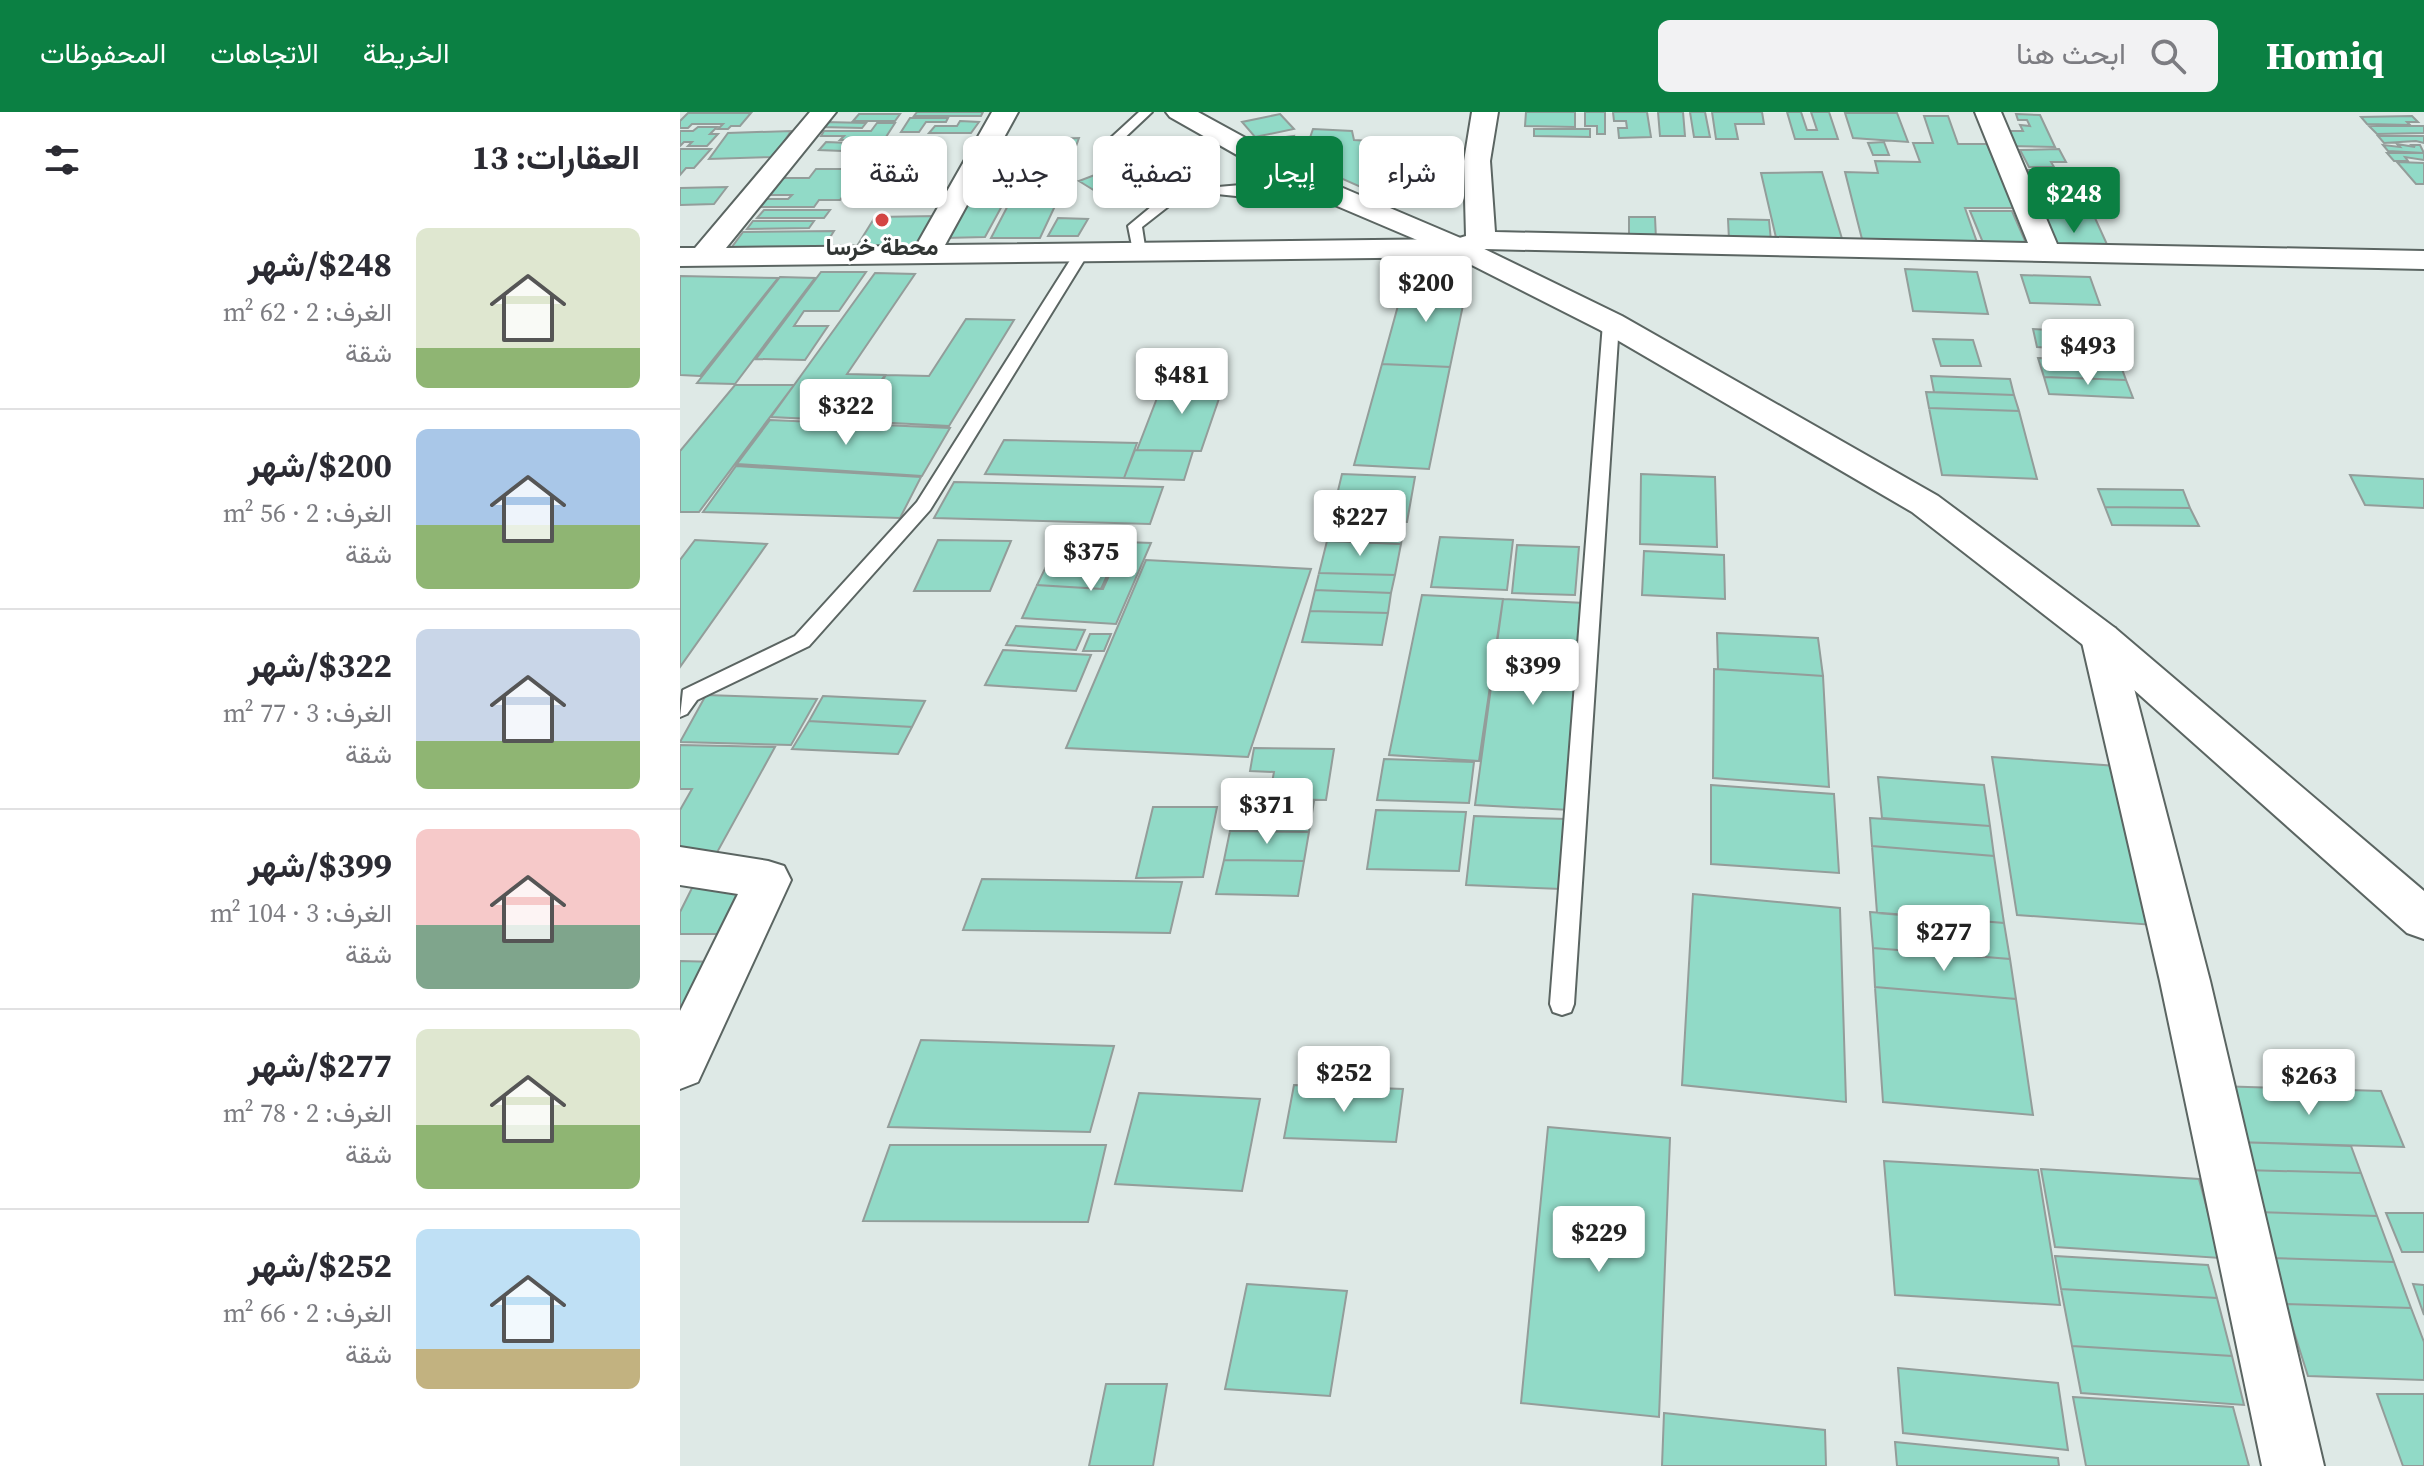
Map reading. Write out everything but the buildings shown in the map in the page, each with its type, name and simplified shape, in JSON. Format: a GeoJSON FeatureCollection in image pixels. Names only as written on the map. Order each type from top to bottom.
{"type":"FeatureCollection","features":[{"type":"Feature","properties":{"kind":"street"},"geometry":{"type":"LineString","coordinates":[[692,257],[823,112]]}},
{"type":"Feature","properties":{"kind":"street"},"geometry":{"type":"LineString","coordinates":[[925,255],[1005,112]]}},
{"type":"Feature","properties":{"kind":"street"},"geometry":{"type":"LineString","coordinates":[[1179,112],[1236,144]]}},
{"type":"Feature","properties":{"kind":"street"},"geometry":{"type":"LineString","coordinates":[[1470,244],[1477,161],[1485,112]]}},
{"type":"Feature","properties":{"kind":"street"},"geometry":{"type":"LineString","coordinates":[[1988,112],[2047,253]]}},
{"type":"Feature","properties":{"kind":"street"},"geometry":{"type":"LineString","coordinates":[[1343,196],[1470,244],[1925,504],[2101,638],[2424,919]]}},
{"type":"Feature","properties":{"kind":"street"},"geometry":{"type":"LineString","coordinates":[[692,257],[1081,254],[1470,244],[2424,260]]}},
{"type":"Feature","properties":{"kind":"street"},"geometry":{"type":"LineString","coordinates":[[2101,638],[2185,981],[2293,1466]]}},
{"type":"Feature","properties":{"kind":"street"},"geometry":{"type":"LineString","coordinates":[[680,866],[768,880],[680,1065]]}},
{"type":"Feature","properties":{"kind":"lane"},"geometry":{"type":"LineString","coordinates":[[1120,136],[1146,112]]}},
{"type":"Feature","properties":{"kind":"lane"},"geometry":{"type":"LineString","coordinates":[[1139,253],[1135,226],[1158,208]]}},
{"type":"Feature","properties":{"kind":"lane"},"geometry":{"type":"LineString","coordinates":[[680,709],[690,695],[802,641],[924,506],[1081,254]]}},
{"type":"Feature","properties":{"kind":"lane"},"geometry":{"type":"LineString","coordinates":[[1562,1004],[1611,323]]}},
{"type":"Feature","properties":{"kind":"place","name":"محطة خرسا"},"geometry":{"type":"Point","coordinates":[882,220]}}]}
